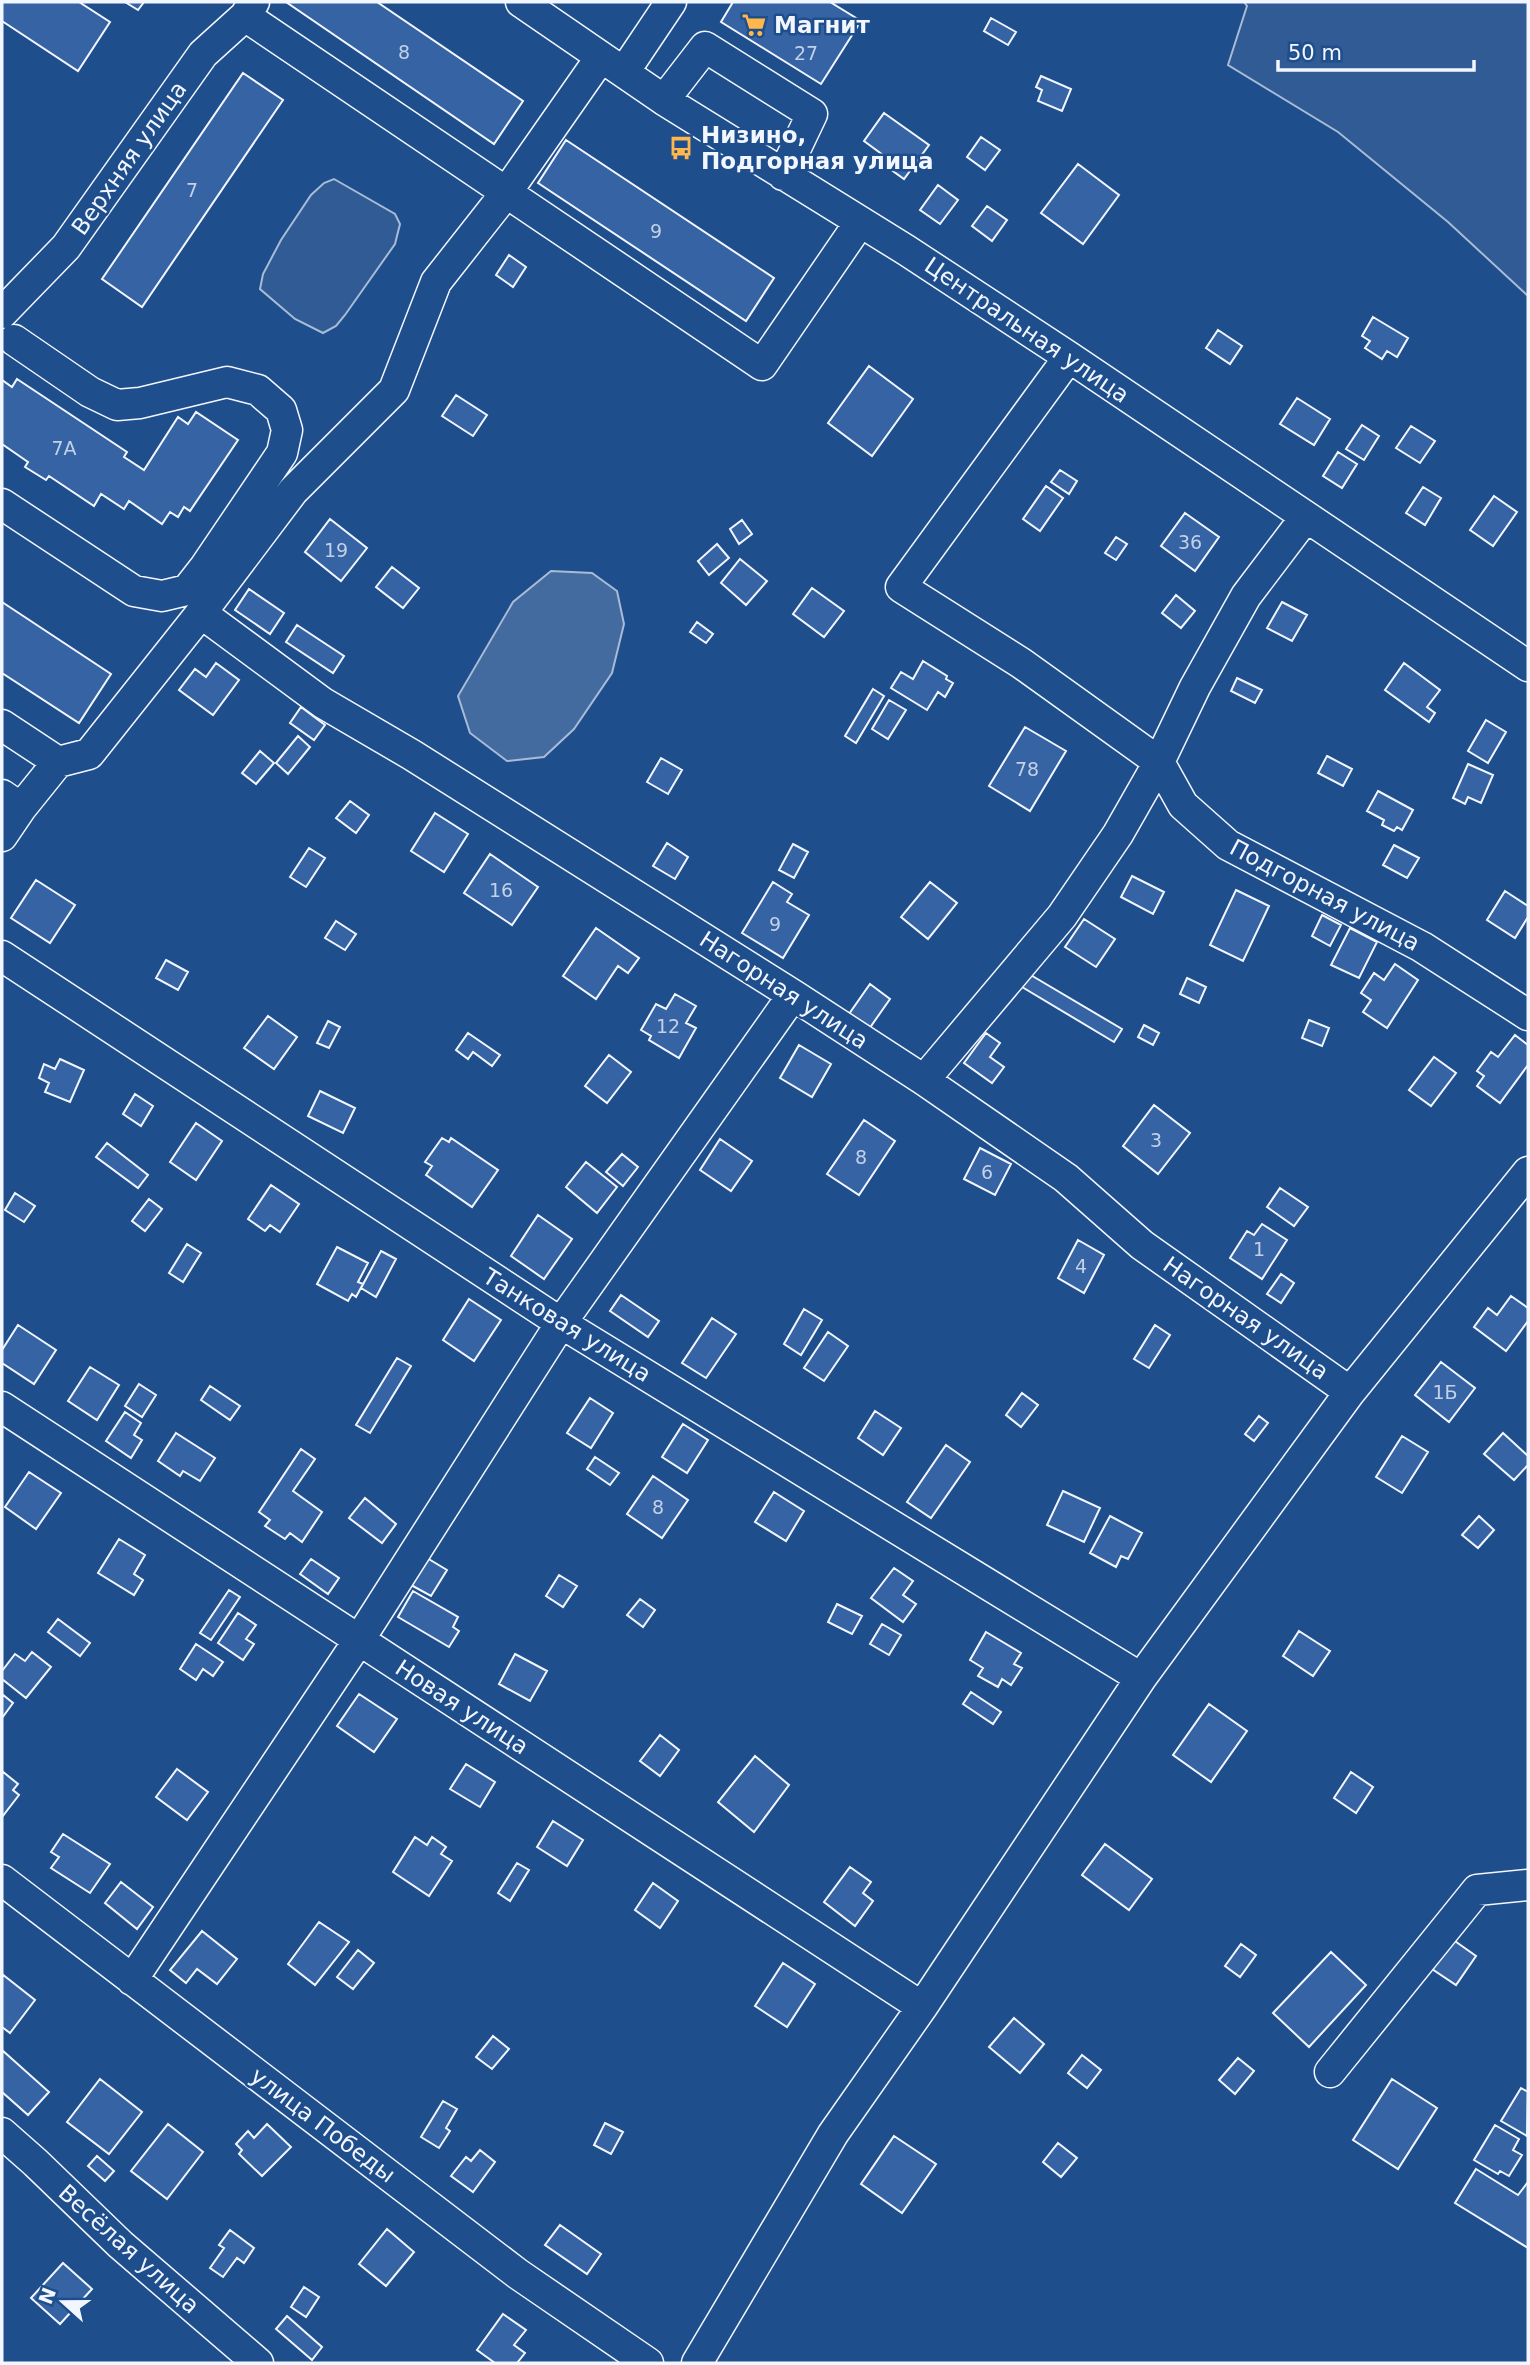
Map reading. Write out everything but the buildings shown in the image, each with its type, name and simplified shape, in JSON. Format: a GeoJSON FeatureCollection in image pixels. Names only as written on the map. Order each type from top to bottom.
{"type":"FeatureCollection","features":[{"type":"Feature","properties":{"kind":"street","name":"Центральная улица"},"geometry":{"type":"LineString","coordinates":[[521,2],[664,100],[1069,357],[1528,666]]}},
{"type":"Feature","properties":{"kind":"street"},"geometry":{"type":"LineString","coordinates":[[2,836],[12,802],[58,762],[89,754],[293,491],[394,390],[436,282],[612,64],[671,2]]}},
{"type":"Feature","properties":{"kind":"street"},"geometry":{"type":"LineString","coordinates":[[249,9],[506,193],[762,365],[860,222]]}},
{"type":"Feature","properties":{"kind":"street","name":"Верхняя улица"},"geometry":{"type":"LineString","coordinates":[[2,313],[66,247],[203,54],[249,9]]}},
{"type":"Feature","properties":{"kind":"street"},"geometry":{"type":"LineString","coordinates":[[664,100],[705,47],[812,114],[783,175]]}},
{"type":"Feature","properties":{"kind":"street"},"geometry":{"type":"LineString","coordinates":[[2,504],[134,591],[162,596],[187,590],[282,453],[287,430],[281,410],[258,390],[227,382],[139,403],[117,405],[90,392],[14,340]]}},
{"type":"Feature","properties":{"kind":"street","name":"Подгорная улица"},"geometry":{"type":"LineString","coordinates":[[1069,357],[901,587],[1021,663],[1159,762],[1183,806],[1228,845],[1422,947],[1528,1014]]}},
{"type":"Feature","properties":{"kind":"street"},"geometry":{"type":"LineString","coordinates":[[923,1080],[1062,916],[1118,834],[1246,596],[1305,518]]}},
{"type":"Feature","properties":{"kind":"street","name":"Нагорная улица"},"geometry":{"type":"LineString","coordinates":[[201,612],[323,703],[412,755],[923,1080],[1066,1178],[1142,1245],[1350,1392]]}},
{"type":"Feature","properties":{"kind":"street"},"geometry":{"type":"LineString","coordinates":[[2,725],[58,762]]}},
{"type":"Feature","properties":{"kind":"street","name":"Танковая улица"},"geometry":{"type":"LineString","coordinates":[[2,956],[561,1324],[1142,1678]]}},
{"type":"Feature","properties":{"kind":"street"},"geometry":{"type":"LineString","coordinates":[[132,1980],[359,1640],[561,1324],[793,995]]}},
{"type":"Feature","properties":{"kind":"street"},"geometry":{"type":"LineString","coordinates":[[697,2363],[833,2134],[922,2007],[1142,1678],[1350,1392],[1528,1172]]}},
{"type":"Feature","properties":{"kind":"street","name":"Новая улица"},"geometry":{"type":"LineString","coordinates":[[2,1407],[922,2007]]}},
{"type":"Feature","properties":{"kind":"street","name":"улица Победы"},"geometry":{"type":"LineString","coordinates":[[2,1880],[518,2274],[648,2363]]}},
{"type":"Feature","properties":{"kind":"street"},"geometry":{"type":"LineString","coordinates":[[1330,2072],[1478,1890],[1528,1885]]}},
{"type":"Feature","properties":{"kind":"street","name":"Весёлая улица"},"geometry":{"type":"LineString","coordinates":[[2,2133],[121,2245],[258,2363]]}},
{"type":"Feature","properties":{"kind":"shaded area"},"geometry":{"type":"Polygon","coordinates":[[[1244,2],[1528,2],[1528,296],[1448,222],[1338,132],[1228,65],[1247,6],[1244,2]]]}},
{"type":"Feature","properties":{"kind":"shaded area"},"geometry":{"type":"Polygon","coordinates":[[[334,179],[395,214],[400,224],[395,244],[345,315],[336,326],[323,333],[295,319],[260,289],[263,274],[281,240],[311,195],[324,183],[334,179]]]}},
{"type":"Feature","properties":{"kind":"shaded area"},"geometry":{"type":"Polygon","coordinates":[[[551,571],[592,573],[617,591],[624,624],[612,673],[574,729],[544,757],[507,761],[470,733],[458,696],[513,602],[551,571]]]}},
{"type":"Feature","properties":{"kind":"place","name":"Магнит"},"geometry":{"type":"Point","coordinates":[754,25]}},
{"type":"Feature","properties":{"kind":"place","name":"Низино, Подгорная улица"},"geometry":{"type":"Point","coordinates":[681,148]}}]}
